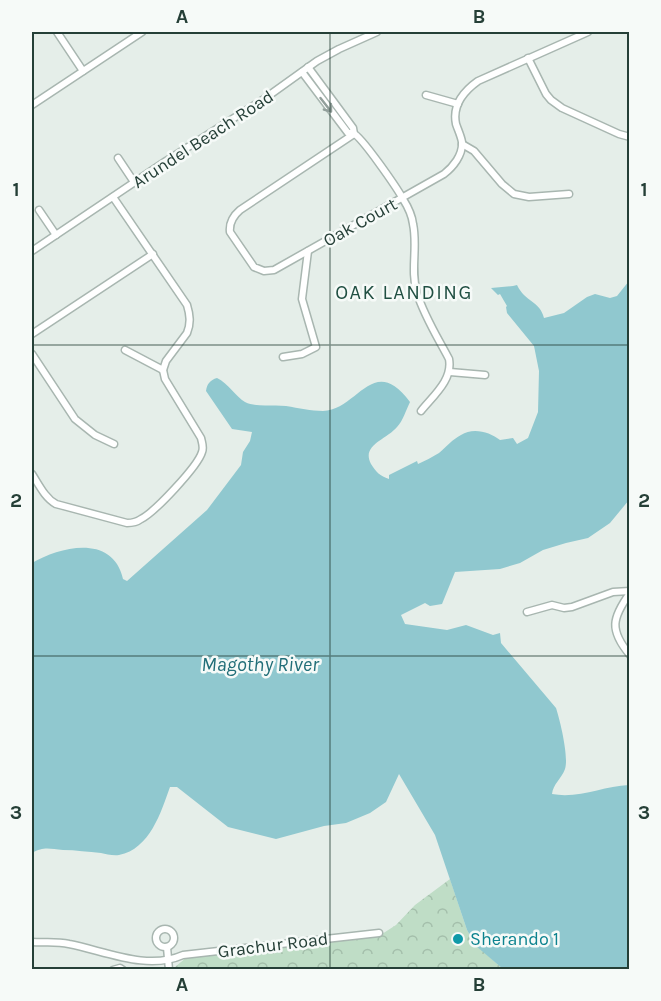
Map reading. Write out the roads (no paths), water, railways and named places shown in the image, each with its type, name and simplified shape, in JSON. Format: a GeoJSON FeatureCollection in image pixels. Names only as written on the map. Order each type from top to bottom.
{"type":"FeatureCollection","features":[{"type":"Feature","properties":{"kind":"street"},"geometry":{"type":"LineString","coordinates":[[57,32],[83,70]]}},
{"type":"Feature","properties":{"kind":"street"},"geometry":{"type":"LineString","coordinates":[[32,105],[142,32]]}},
{"type":"Feature","properties":{"kind":"street","name":"Arundel Beach Road"},"geometry":{"type":"LineString","coordinates":[[32,251],[264,99],[328,54],[377,32]]}},
{"type":"Feature","properties":{"kind":"street"},"geometry":{"type":"LineString","coordinates":[[568,32],[571,39]]}},
{"type":"Feature","properties":{"kind":"street"},"geometry":{"type":"LineString","coordinates":[[569,194],[529,197],[514,194],[502,184],[474,151],[462,144],[456,122],[458,104],[465,93],[478,81],[588,32]]}},
{"type":"Feature","properties":{"kind":"street"},"geometry":{"type":"LineString","coordinates":[[528,58],[546,94],[556,104],[630,137]]}},
{"type":"Feature","properties":{"kind":"street"},"geometry":{"type":"LineString","coordinates":[[305,70],[353,128],[354,134],[371,153],[403,198],[411,214],[415,238],[413,274],[417,294],[449,359],[450,372],[421,411]]}},
{"type":"Feature","properties":{"kind":"street"},"geometry":{"type":"LineString","coordinates":[[426,95],[458,104]]}},
{"type":"Feature","properties":{"kind":"street","name":"Oak Court"},"geometry":{"type":"LineString","coordinates":[[354,134],[240,210],[229,227],[232,238],[250,264],[258,270],[274,270],[403,198],[450,169],[459,156],[462,144]]}},
{"type":"Feature","properties":{"kind":"street"},"geometry":{"type":"LineString","coordinates":[[118,158],[135,182]]}},
{"type":"Feature","properties":{"kind":"street"},"geometry":{"type":"LineString","coordinates":[[32,474],[51,501],[127,524],[142,519],[165,500],[198,460],[203,449],[201,438],[165,380],[163,370],[166,361],[189,328],[190,316],[187,305],[113,197]]}},
{"type":"Feature","properties":{"kind":"street"},"geometry":{"type":"LineString","coordinates":[[39,210],[56,235]]}},
{"type":"Feature","properties":{"kind":"street"},"geometry":{"type":"LineString","coordinates":[[283,357],[302,354],[316,347],[302,299],[308,251]]}},
{"type":"Feature","properties":{"kind":"street"},"geometry":{"type":"LineString","coordinates":[[32,334],[153,254]]}},
{"type":"Feature","properties":{"kind":"street"},"geometry":{"type":"LineString","coordinates":[[125,350],[163,370]]}},
{"type":"Feature","properties":{"kind":"street"},"geometry":{"type":"LineString","coordinates":[[32,354],[75,419],[95,435],[114,444]]}},
{"type":"Feature","properties":{"kind":"street"},"geometry":{"type":"LineString","coordinates":[[450,372],[485,375]]}},
{"type":"Feature","properties":{"kind":"street"},"geometry":{"type":"LineString","coordinates":[[527,612],[552,605],[572,607],[613,592],[630,592]]}},
{"type":"Feature","properties":{"kind":"street"},"geometry":{"type":"LineString","coordinates":[[630,592],[618,609],[615,624],[618,640],[630,655]]}},
{"type":"Feature","properties":{"kind":"street","name":"Grachur Road"},"geometry":{"type":"LineString","coordinates":[[32,942],[56,941],[138,960],[168,961],[183,955],[379,933]]}},
{"type":"Feature","properties":{"kind":"street"},"geometry":{"type":"LineString","coordinates":[[167,947],[169,969]]}},
{"type":"Feature","properties":{"kind":"street"},"geometry":{"type":"LineString","coordinates":[[113,969],[123,969]]}},
{"type":"Feature","properties":{"kind":"water","name":"Magothy River"},"geometry":{"type":"Polygon","coordinates":[[[629,281],[629,500],[610,523],[588,538],[543,550],[520,563],[500,569],[455,572],[442,604],[430,606],[425,603],[401,615],[405,624],[447,630],[466,625],[493,635],[500,633],[501,643],[556,708],[564,738],[566,763],[564,772],[552,794],[581,794],[629,785],[629,969],[503,969],[476,946],[467,930],[435,835],[399,774],[386,802],[370,813],[346,823],[324,826],[276,839],[228,827],[177,787],[170,787],[153,828],[139,845],[130,851],[114,855],[47,848],[32,853],[32,563],[57,552],[71,549],[97,550],[109,555],[117,565],[123,579],[127,581],[207,510],[241,465],[243,452],[250,441],[252,432],[232,429],[206,391],[211,381],[217,378],[221,380],[242,400],[250,404],[318,411],[335,408],[375,383],[386,382],[397,388],[410,402],[403,419],[369,452],[371,464],[383,477],[389,479],[389,475],[439,453],[455,439],[471,431],[491,435],[500,440],[513,438],[517,444],[528,438],[538,412],[539,371],[534,346],[507,313],[507,306],[500,294],[498,295],[491,288],[517,285],[520,291],[539,308],[544,318],[564,313],[595,294],[610,298],[617,296],[629,281]]]}},
{"type":"Feature","properties":{"kind":"place","name":"Sherando 1"},"geometry":{"type":"Point","coordinates":[458,939]}},
{"type":"Feature","properties":{"kind":"district","name":"OAK LANDING"},"geometry":{"type":"Point","coordinates":[404,292]}}]}
